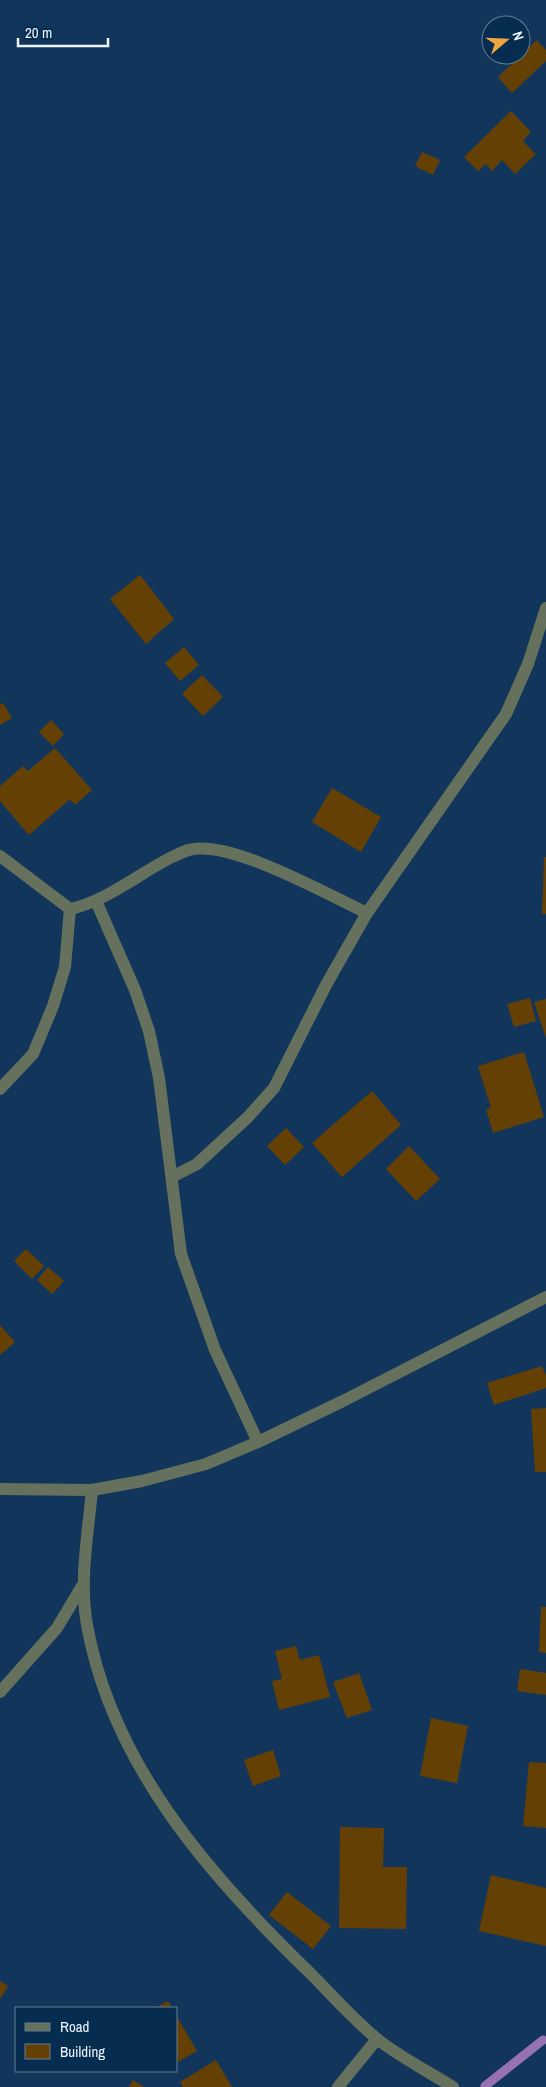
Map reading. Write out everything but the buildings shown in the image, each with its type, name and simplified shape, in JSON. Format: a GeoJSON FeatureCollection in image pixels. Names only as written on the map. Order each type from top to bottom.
{"type":"FeatureCollection","features":[{"type":"Feature","properties":{"kind":"street"},"geometry":{"type":"LineString","coordinates":[[172,1177],[197,1164],[248,1117],[274,1088],[326,985],[367,913],[506,714],[528,664],[546,608]]}},
{"type":"Feature","properties":{"kind":"street"},"geometry":{"type":"LineString","coordinates":[[70,909],[96,901],[172,857],[190,849],[211,850],[248,857],[367,913]]}},
{"type":"Feature","properties":{"kind":"street"},"geometry":{"type":"LineString","coordinates":[[0,856],[70,909]]}},
{"type":"Feature","properties":{"kind":"street"},"geometry":{"type":"LineString","coordinates":[[96,901],[135,990],[149,1031],[159,1078],[181,1254],[215,1350],[258,1442]]}},
{"type":"Feature","properties":{"kind":"street"},"geometry":{"type":"LineString","coordinates":[[0,1089],[33,1054],[53,1006],[65,967],[70,909]]}},
{"type":"Feature","properties":{"kind":"street"},"geometry":{"type":"LineString","coordinates":[[0,1489],[92,1490],[142,1481],[206,1464],[258,1442],[343,1401],[546,1297]]}},
{"type":"Feature","properties":{"kind":"street"},"geometry":{"type":"LineString","coordinates":[[92,1490],[82,1586],[87,1625],[97,1667],[133,1756],[172,1819],[203,1858],[269,1933],[377,2039],[452,2087]]}},
{"type":"Feature","properties":{"kind":"street"},"geometry":{"type":"LineString","coordinates":[[0,1692],[56,1628],[82,1586]]}},
{"type":"Feature","properties":{"kind":"street"},"geometry":{"type":"LineString","coordinates":[[338,2087],[377,2039]]}},
{"type":"Feature","properties":{"kind":"waterway"},"geometry":{"type":"LineString","coordinates":[[485,2086],[543,2040]]}}]}
